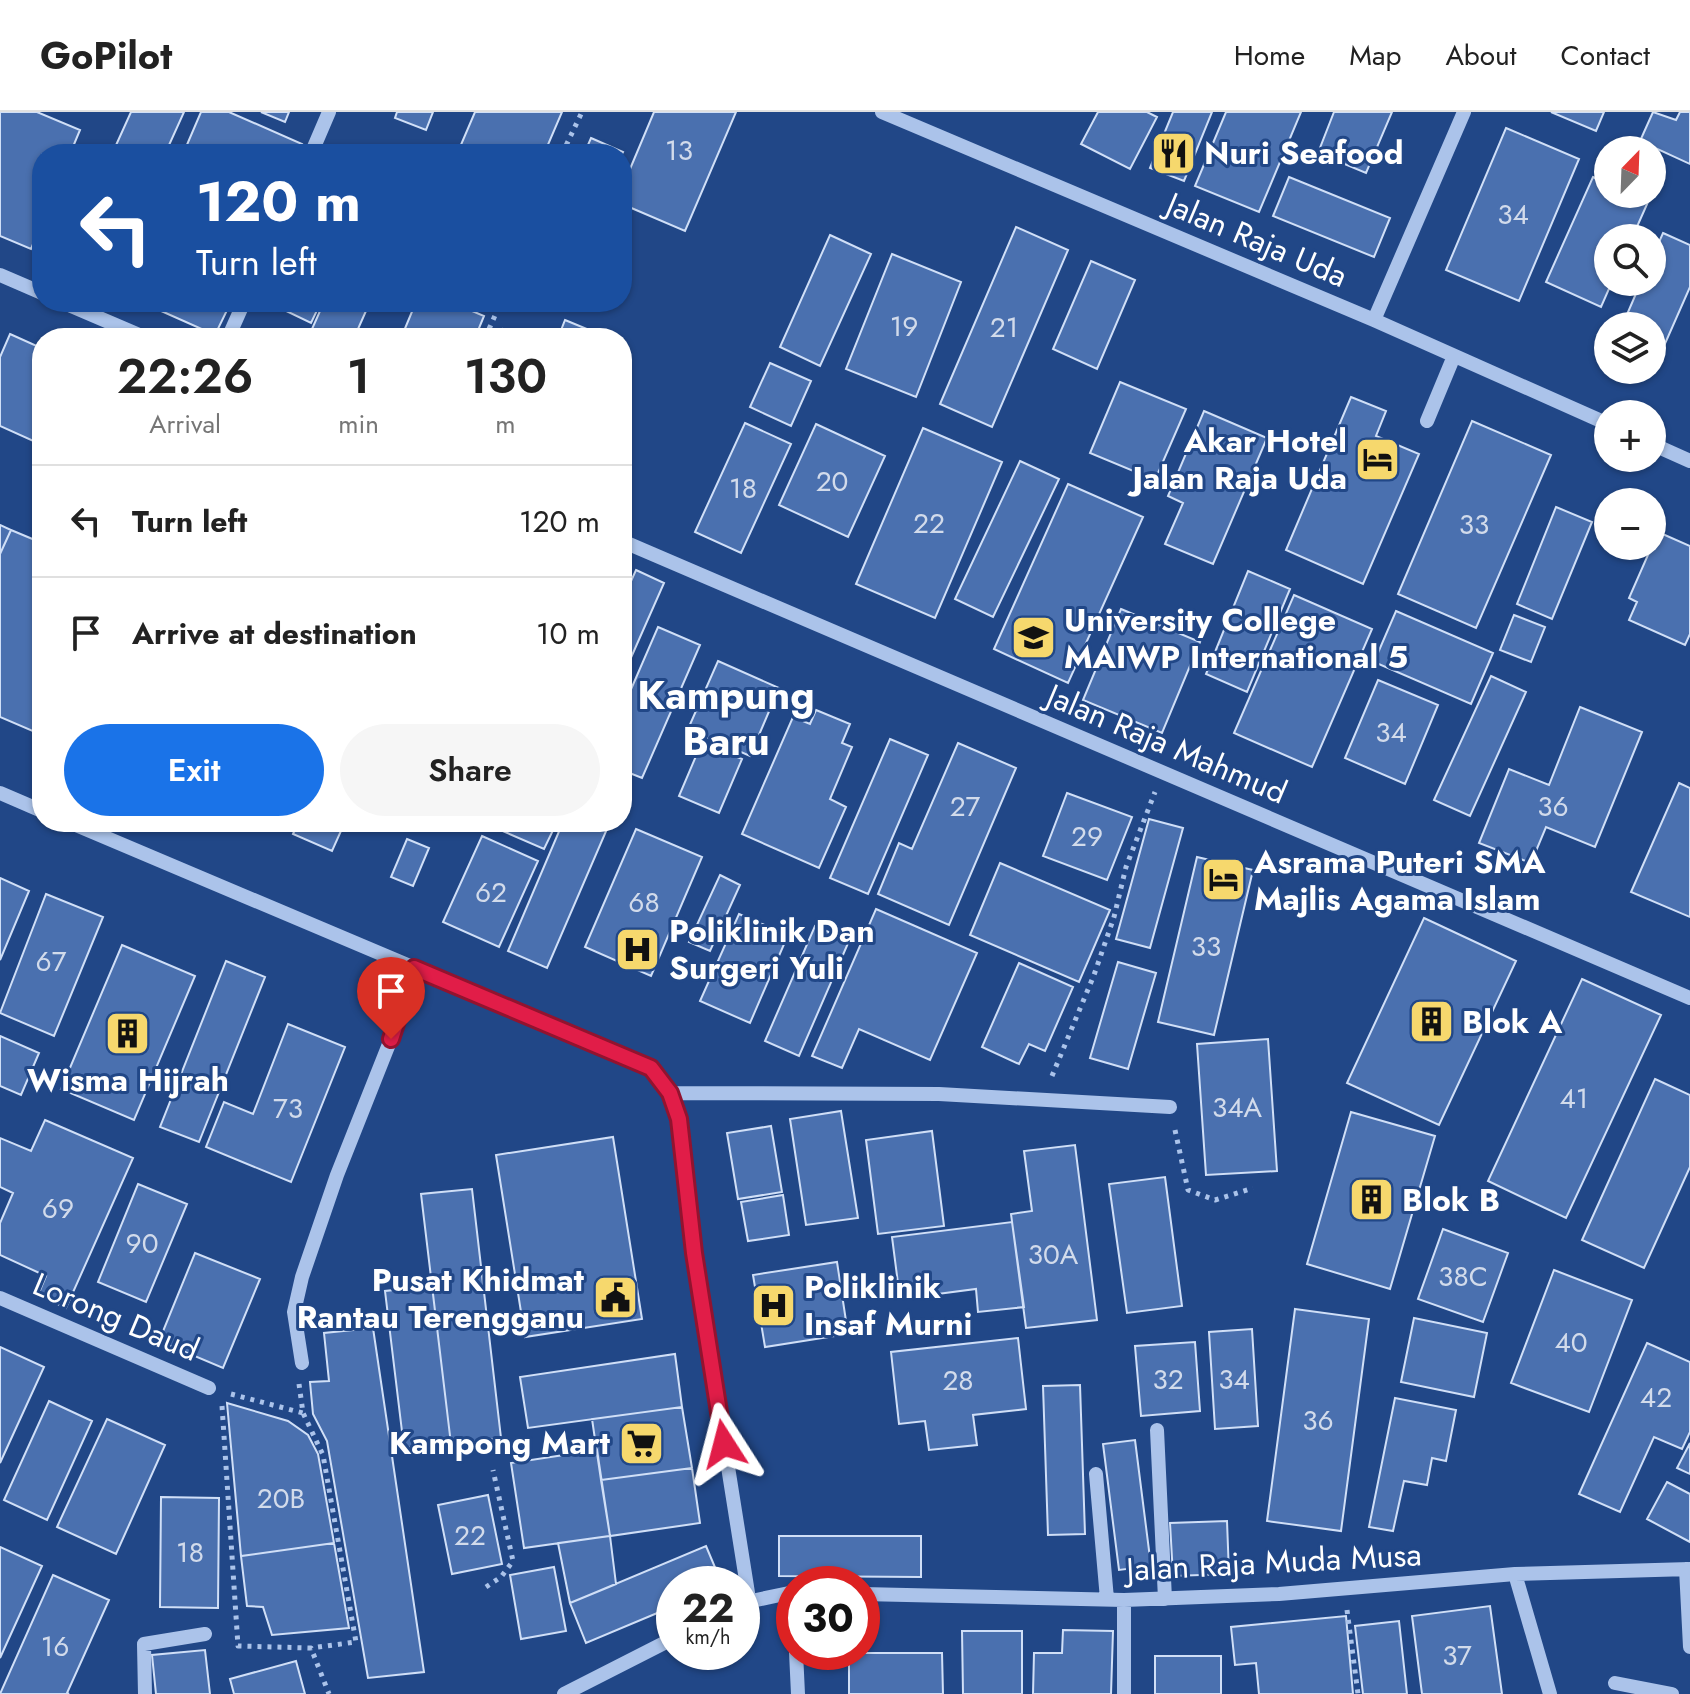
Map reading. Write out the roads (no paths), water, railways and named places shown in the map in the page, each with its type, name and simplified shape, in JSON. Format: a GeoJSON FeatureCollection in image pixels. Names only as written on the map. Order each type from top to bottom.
{"type":"FeatureCollection","features":[{"type":"Feature","properties":{"kind":"street"},"geometry":{"type":"LineString","coordinates":[[315,144],[329,112]]}},
{"type":"Feature","properties":{"kind":"street","name":"Jalan Raja Uda"},"geometry":{"type":"LineString","coordinates":[[882,112],[1374,320],[1594,418]]}},
{"type":"Feature","properties":{"kind":"street"},"geometry":{"type":"LineString","coordinates":[[1374,320],[1464,112]]}},
{"type":"Feature","properties":{"kind":"street"},"geometry":{"type":"LineString","coordinates":[[0,275],[32,289]]}},
{"type":"Feature","properties":{"kind":"street"},"geometry":{"type":"LineString","coordinates":[[85,312],[123,328]]}},
{"type":"Feature","properties":{"kind":"street"},"geometry":{"type":"LineString","coordinates":[[1427,421],[1454,356]]}},
{"type":"Feature","properties":{"kind":"street"},"geometry":{"type":"LineString","coordinates":[[1666,450],[1690,461]]}},
{"type":"Feature","properties":{"kind":"street","name":"Jalan Raja Mahmud"},"geometry":{"type":"LineString","coordinates":[[632,545],[1690,998]]}},
{"type":"Feature","properties":{"kind":"street"},"geometry":{"type":"LineString","coordinates":[[0,793],[32,807]]}},
{"type":"Feature","properties":{"kind":"street"},"geometry":{"type":"LineString","coordinates":[[93,832],[651,1068],[670,1093],[679,1119],[694,1253],[741,1566]]}},
{"type":"Feature","properties":{"kind":"street"},"geometry":{"type":"LineString","coordinates":[[302,1363],[294,1312],[302,1277],[414,968]]}},
{"type":"Feature","properties":{"kind":"street"},"geometry":{"type":"LineString","coordinates":[[670,1093],[1043,1099],[1170,1107]]}},
{"type":"Feature","properties":{"kind":"street","name":"Lorong Daud"},"geometry":{"type":"LineString","coordinates":[[0,1298],[209,1388]]}},
{"type":"Feature","properties":{"kind":"street"},"geometry":{"type":"LineString","coordinates":[[1157,1430],[1165,1599]]}},
{"type":"Feature","properties":{"kind":"street"},"geometry":{"type":"LineString","coordinates":[[1096,1474],[1107,1599]]}},
{"type":"Feature","properties":{"kind":"street"},"geometry":{"type":"LineString","coordinates":[[1688,1569],[1690,1647]]}},
{"type":"Feature","properties":{"kind":"street","name":"Jalan Raja Muda Musa"},"geometry":{"type":"LineString","coordinates":[[880,1594],[1165,1599],[1344,1589],[1515,1574],[1688,1569]]}},
{"type":"Feature","properties":{"kind":"street"},"geometry":{"type":"LineString","coordinates":[[1515,1574],[1550,1694]]}},
{"type":"Feature","properties":{"kind":"street"},"geometry":{"type":"LineString","coordinates":[[1124,1600],[1124,1694]]}},
{"type":"Feature","properties":{"kind":"street"},"geometry":{"type":"LineString","coordinates":[[145,1694],[144,1644],[205,1634]]}},
{"type":"Feature","properties":{"kind":"street"},"geometry":{"type":"LineString","coordinates":[[564,1694],[656,1647]]}},
{"type":"Feature","properties":{"kind":"street"},"geometry":{"type":"LineString","coordinates":[[797,1670],[798,1694]]}},
{"type":"Feature","properties":{"kind":"street"},"geometry":{"type":"LineString","coordinates":[[1615,1683],[1672,1694]]}},
{"type":"Feature","properties":{"kind":"place","name":"Nuri Seafood"},"geometry":{"type":"Point","coordinates":[1173,153]}},
{"type":"Feature","properties":{"kind":"place","name":"Akar Hotel Jalan Raja Uda"},"geometry":{"type":"Point","coordinates":[1378,459]}},
{"type":"Feature","properties":{"kind":"place","name":"University College MAIWP International 5"},"geometry":{"type":"Point","coordinates":[1033,638]}},
{"type":"Feature","properties":{"kind":"place","name":"Asrama Puteri SMA Majlis Agama Islam"},"geometry":{"type":"Point","coordinates":[1223,880]}},
{"type":"Feature","properties":{"kind":"place","name":"Poliklinik Dan Surgeri Yuli"},"geometry":{"type":"Point","coordinates":[638,949]}},
{"type":"Feature","properties":{"kind":"place","name":"Blok A"},"geometry":{"type":"Point","coordinates":[1431,1022]}},
{"type":"Feature","properties":{"kind":"place","name":"Wisma Hijrah"},"geometry":{"type":"Point","coordinates":[128,1033]}},
{"type":"Feature","properties":{"kind":"place","name":"Blok B"},"geometry":{"type":"Point","coordinates":[1371,1200]}},
{"type":"Feature","properties":{"kind":"place","name":"Pusat Khidmat Rantau Terengganu"},"geometry":{"type":"Point","coordinates":[615,1298]}},
{"type":"Feature","properties":{"kind":"place","name":"Poliklinik Insaf Murni"},"geometry":{"type":"Point","coordinates":[773,1305]}},
{"type":"Feature","properties":{"kind":"place","name":"Kampong Mart"},"geometry":{"type":"Point","coordinates":[641,1443]}},
{"type":"Feature","properties":{"kind":"district","name":"Kampung Baru"},"geometry":{"type":"Point","coordinates":[726,718]}}]}
